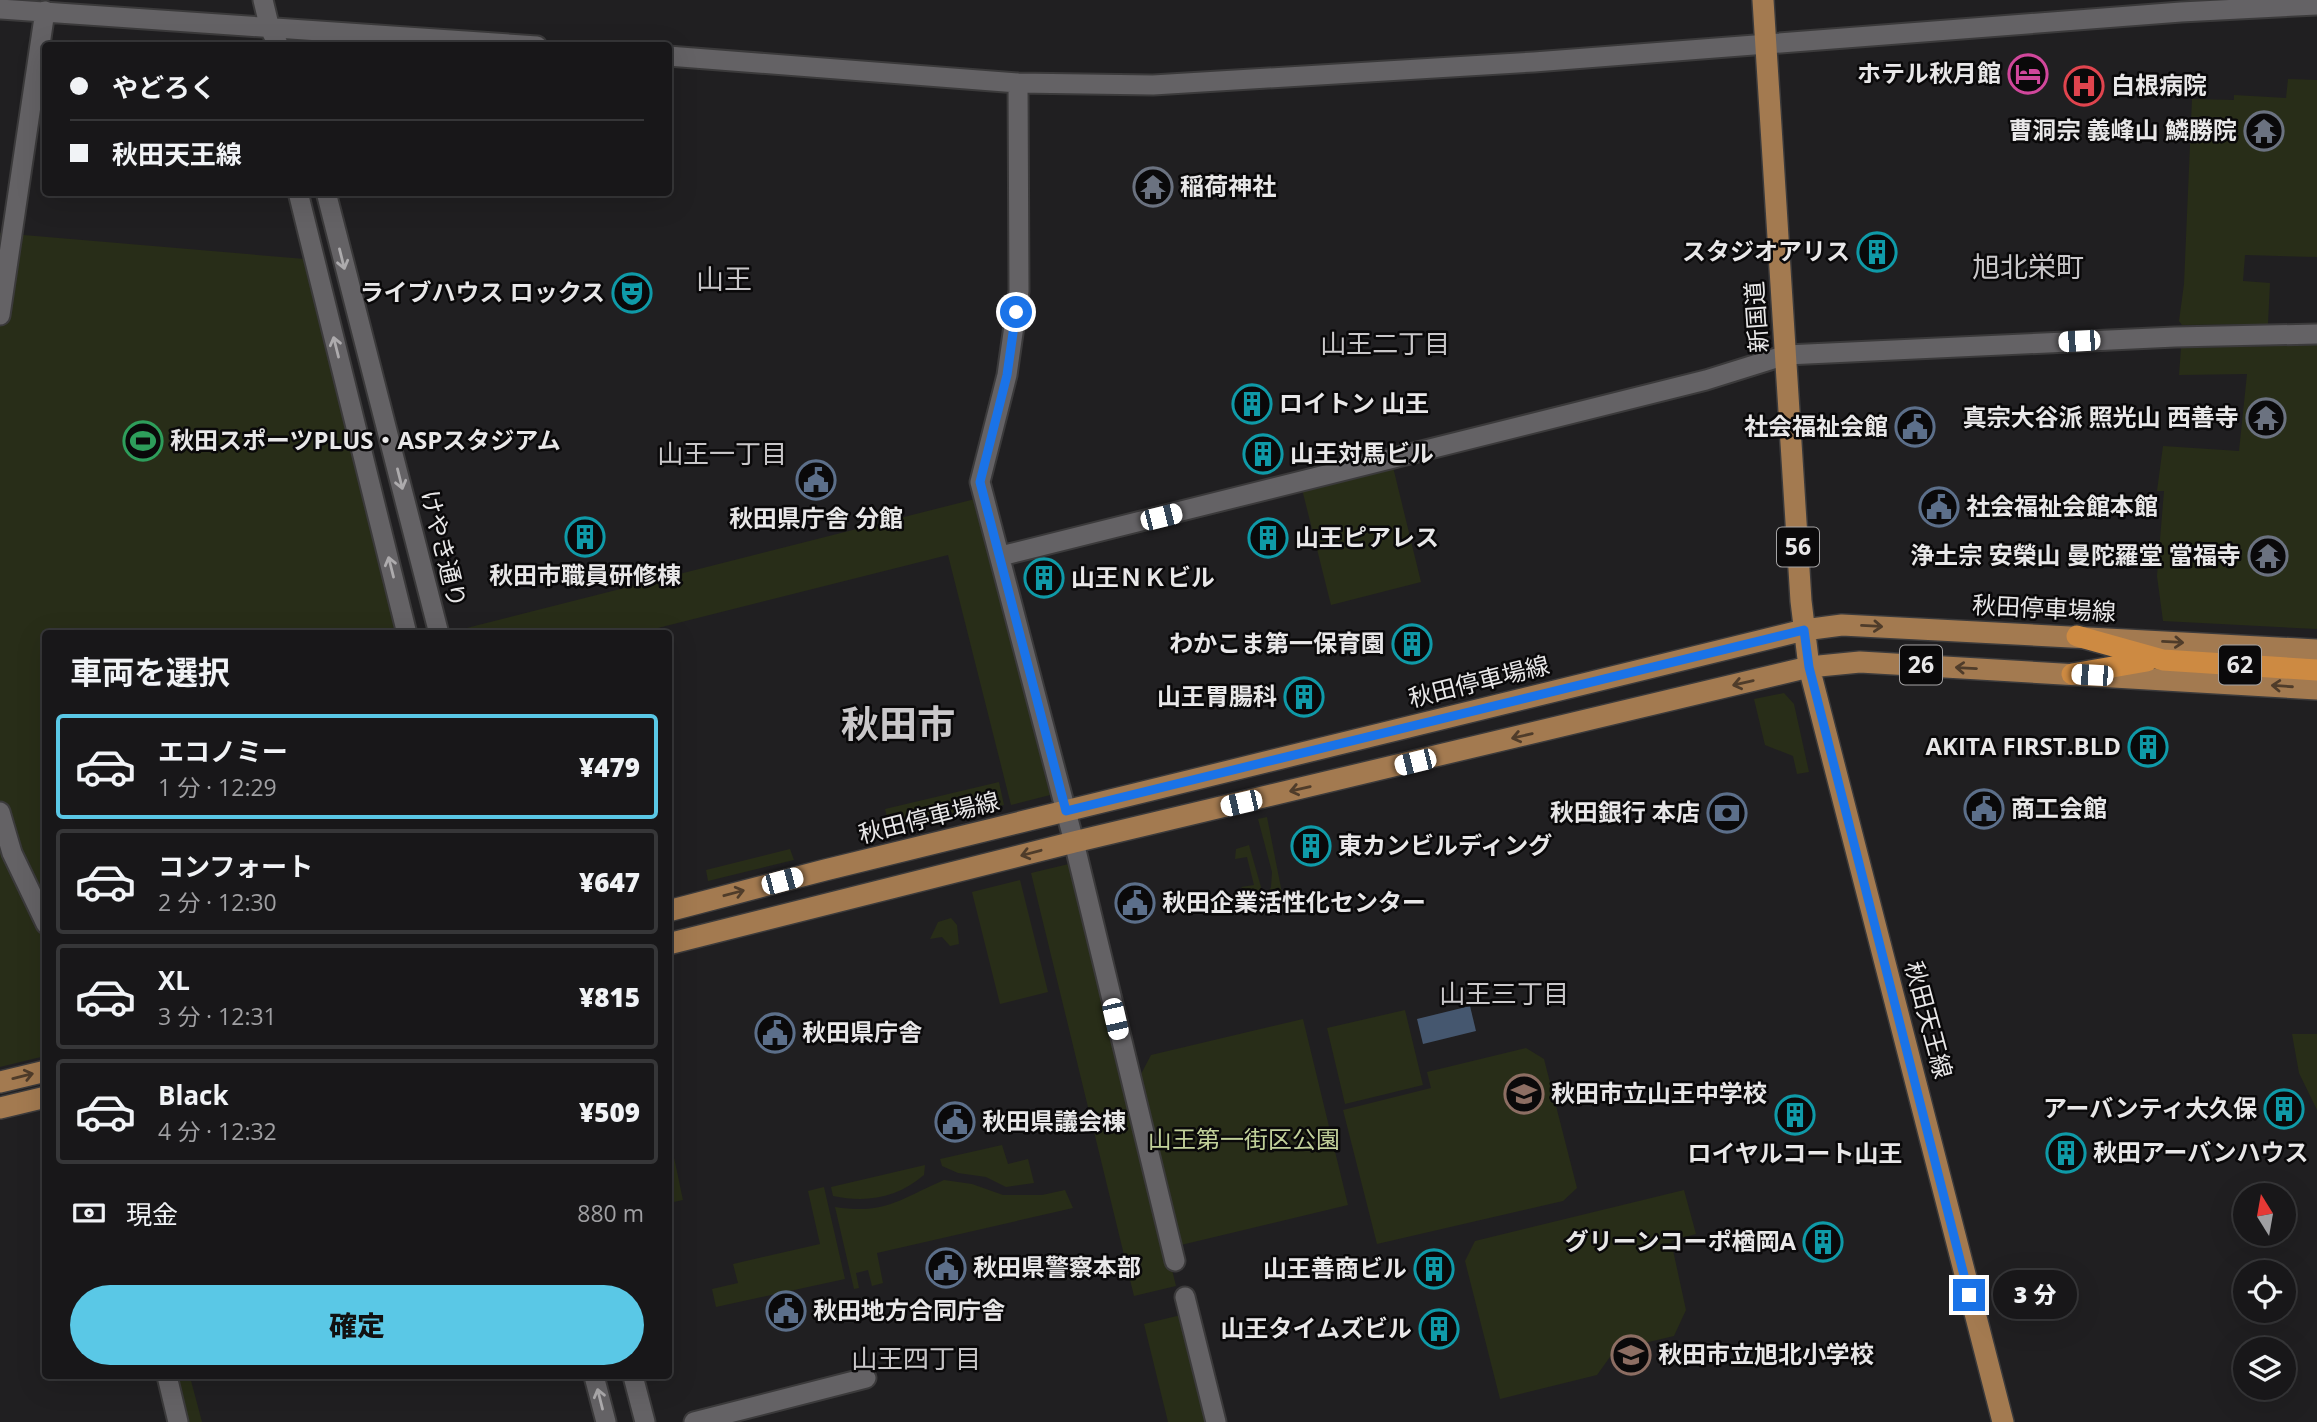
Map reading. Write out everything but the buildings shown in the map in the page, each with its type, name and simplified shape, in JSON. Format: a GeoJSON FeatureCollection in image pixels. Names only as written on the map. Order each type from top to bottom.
{"type":"FeatureCollection","features":[{"type":"Feature","properties":{"kind":"highway","name":"62"},"geometry":{"type":"LineString","coordinates":[[2077,636],[2163,660],[2317,670]]}},
{"type":"Feature","properties":{"kind":"highway","name":"62"},"geometry":{"type":"LineString","coordinates":[[2073,674],[2163,660]]}},
{"type":"Feature","properties":{"kind":"main road","name":"新国道"},"geometry":{"type":"LineString","coordinates":[[1763,0],[1804,630]]}},
{"type":"Feature","properties":{"kind":"main road","name":"秋田停車場線"},"geometry":{"type":"LineString","coordinates":[[672,910],[1804,630],[1842,625],[2317,650]]}},
{"type":"Feature","properties":{"kind":"main road","name":"秋田天王線"},"geometry":{"type":"LineString","coordinates":[[1804,630],[1809,667],[2003,1422]]}},
{"type":"Feature","properties":{"kind":"main road","name":"26"},"geometry":{"type":"LineString","coordinates":[[672,943],[1074,842],[1809,667],[1860,662],[2317,689]]}},
{"type":"Feature","properties":{"kind":"main road"},"geometry":{"type":"LineString","coordinates":[[0,1082],[42,1071]]}},
{"type":"Feature","properties":{"kind":"main road"},"geometry":{"type":"LineString","coordinates":[[0,1108],[42,1098]]}},
{"type":"Feature","properties":{"kind":"street"},"geometry":{"type":"LineString","coordinates":[[263,0],[273,40]]}},
{"type":"Feature","properties":{"kind":"street"},"geometry":{"type":"LineString","coordinates":[[672,56],[1018,83],[1153,85],[1322,77],[2181,12],[2317,5]]}},
{"type":"Feature","properties":{"kind":"street"},"geometry":{"type":"LineString","coordinates":[[0,9],[45,11],[273,40],[339,30],[488,42]]}},
{"type":"Feature","properties":{"kind":"street"},"geometry":{"type":"LineString","coordinates":[[0,315],[45,11]]}},
{"type":"Feature","properties":{"kind":"street"},"geometry":{"type":"LineString","coordinates":[[1018,83],[1019,291],[1007,375],[980,482],[1074,842],[1175,1261]]}},
{"type":"Feature","properties":{"kind":"street"},"geometry":{"type":"LineString","coordinates":[[299,196],[406,630]]}},
{"type":"Feature","properties":{"kind":"street","name":"けやき通り"},"geometry":{"type":"LineString","coordinates":[[327,196],[438,630]]}},
{"type":"Feature","properties":{"kind":"street"},"geometry":{"type":"LineString","coordinates":[[1001,556],[1706,380],[1786,355],[2175,337],[2317,334]]}},
{"type":"Feature","properties":{"kind":"street"},"geometry":{"type":"LineString","coordinates":[[0,813],[12,853],[42,916]]}},
{"type":"Feature","properties":{"kind":"street"},"geometry":{"type":"LineString","coordinates":[[1185,1297],[1216,1422]]}},
{"type":"Feature","properties":{"kind":"street"},"geometry":{"type":"LineString","coordinates":[[694,1422],[866,1378]]}},
{"type":"Feature","properties":{"kind":"street"},"geometry":{"type":"LineString","coordinates":[[168,1379],[178,1422]]}},
{"type":"Feature","properties":{"kind":"street"},"geometry":{"type":"LineString","coordinates":[[595,1379],[606,1422]]}},
{"type":"Feature","properties":{"kind":"street"},"geometry":{"type":"LineString","coordinates":[[635,1379],[645,1422]]}},
{"type":"Feature","properties":{"kind":"green space"},"geometry":{"type":"Polygon","coordinates":[[[2288,79],[2317,80],[2317,257],[2245,255],[2243,281],[2270,283],[2268,324],[2182,325],[2179,321],[2184,284],[2192,99],[2234,100],[2234,95],[2286,98],[2288,79]]]}},
{"type":"Feature","properties":{"kind":"green space"},"geometry":{"type":"Polygon","coordinates":[[[0,233],[305,259],[399,630],[42,630],[42,1057],[0,1067],[0,233]]]}},
{"type":"Feature","properties":{"kind":"green space"},"geometry":{"type":"Polygon","coordinates":[[[2317,345],[2317,629],[2163,621],[2157,576],[2164,491],[2157,491],[2163,446],[2239,451],[2247,374],[2179,375],[2181,348],[2317,345]]]}},
{"type":"Feature","properties":{"kind":"green space"},"geometry":{"type":"Polygon","coordinates":[[[1393,467],[1421,582],[1331,605],[1302,489],[1393,467]]]}},
{"type":"Feature","properties":{"kind":"green space"},"geometry":{"type":"Polygon","coordinates":[[[975,499],[1050,795],[1011,805],[948,555],[650,630],[459,630],[975,499]]]}},
{"type":"Feature","properties":{"kind":"green space"},"geometry":{"type":"Polygon","coordinates":[[[1784,693],[1794,704],[1809,772],[1797,774],[1793,756],[1765,745],[1754,699],[1784,693]]]}},
{"type":"Feature","properties":{"kind":"green space"},"geometry":{"type":"Polygon","coordinates":[[[999,782],[1004,805],[953,816],[952,812],[934,816],[935,820],[890,830],[885,809],[999,782]]]}},
{"type":"Feature","properties":{"kind":"green space"},"geometry":{"type":"Polygon","coordinates":[[[1267,817],[1285,908],[1271,912],[1264,909],[1262,904],[1271,887],[1272,872],[1258,819],[1267,817]]]}},
{"type":"Feature","properties":{"kind":"green space"},"geometry":{"type":"Polygon","coordinates":[[[1249,845],[1261,887],[1260,892],[1251,896],[1241,887],[1254,885],[1247,857],[1235,859],[1236,849],[1249,845]]]}},
{"type":"Feature","properties":{"kind":"green space"},"geometry":{"type":"Polygon","coordinates":[[[790,849],[794,860],[708,881],[706,870],[790,849]]]}},
{"type":"Feature","properties":{"kind":"green space"},"geometry":{"type":"Polygon","coordinates":[[[1073,863],[1176,1286],[1134,1296],[1031,873],[1073,863]]]}},
{"type":"Feature","properties":{"kind":"green space"},"geometry":{"type":"Polygon","coordinates":[[[1020,880],[1048,992],[1000,1004],[972,892],[1020,880]]]}},
{"type":"Feature","properties":{"kind":"green space"},"geometry":{"type":"Polygon","coordinates":[[[951,918],[957,925],[959,944],[950,946],[942,937],[930,939],[938,922],[951,918]]]}},
{"type":"Feature","properties":{"kind":"green space"},"geometry":{"type":"Polygon","coordinates":[[[1405,1010],[1423,1085],[1345,1104],[1327,1028],[1405,1010]]]}},
{"type":"Feature","properties":{"kind":"green space","name":"山王第一街区公園"},"geometry":{"type":"Polygon","coordinates":[[[1303,1019],[1348,1205],[1181,1245],[1140,1076],[1151,1055],[1303,1019]]]}},
{"type":"Feature","properties":{"kind":"green space"},"geometry":{"type":"Polygon","coordinates":[[[2292,1034],[2317,1034],[2317,1110],[2299,1073],[2292,1034]]]}},
{"type":"Feature","properties":{"kind":"green space"},"geometry":{"type":"Polygon","coordinates":[[[1526,1048],[1544,1059],[1577,1188],[1563,1201],[1377,1244],[1343,1110],[1431,1088],[1427,1072],[1526,1048]]]}},
{"type":"Feature","properties":{"kind":"green space"},"geometry":{"type":"Polygon","coordinates":[[[1002,1145],[1008,1164],[1028,1159],[1034,1183],[1006,1187],[986,1177],[958,1173],[942,1166],[940,1159],[1002,1145]]]}},
{"type":"Feature","properties":{"kind":"green space"},"geometry":{"type":"Polygon","coordinates":[[[672,1148],[683,1200],[672,1202],[672,1148]]]}},
{"type":"Feature","properties":{"kind":"green space"},"geometry":{"type":"Polygon","coordinates":[[[925,1165],[924,1175],[892,1194],[858,1199],[833,1196],[831,1187],[925,1165]]]}},
{"type":"Feature","properties":{"kind":"green space"},"geometry":{"type":"Polygon","coordinates":[[[944,1180],[972,1184],[1003,1195],[1042,1195],[1065,1190],[1073,1208],[877,1253],[883,1283],[872,1286],[868,1270],[856,1273],[859,1288],[854,1289],[835,1207],[880,1207],[944,1180]]]}},
{"type":"Feature","properties":{"kind":"green space"},"geometry":{"type":"Polygon","coordinates":[[[824,1187],[845,1279],[716,1307],[712,1289],[738,1283],[733,1264],[820,1244],[808,1191],[824,1187]]]}},
{"type":"Feature","properties":{"kind":"green space"},"geometry":{"type":"Polygon","coordinates":[[[1684,1190],[1696,1234],[1671,1241],[1686,1310],[1674,1336],[1615,1350],[1597,1375],[1500,1399],[1465,1261],[1475,1241],[1684,1190]]]}},
{"type":"Feature","properties":{"kind":"green space"},"geometry":{"type":"Polygon","coordinates":[[[1185,1314],[1212,1422],[1168,1422],[1144,1324],[1185,1314]]]}},
{"type":"Feature","properties":{"kind":"green space"},"geometry":{"type":"Polygon","coordinates":[[[191,1379],[202,1422],[188,1422],[178,1380],[191,1379]]]}},
{"type":"Feature","properties":{"kind":"water"},"geometry":{"type":"Polygon","coordinates":[[[1470,1006],[1476,1031],[1423,1044],[1417,1019],[1470,1006]]]}},
{"type":"Feature","properties":{"kind":"place","name":"ホテル秋月館"},"geometry":{"type":"Point","coordinates":[2028,74]}},
{"type":"Feature","properties":{"kind":"place","name":"白根病院"},"geometry":{"type":"Point","coordinates":[2084,86]}},
{"type":"Feature","properties":{"kind":"place","name":"曹洞宗 義峰山 鱗勝院"},"geometry":{"type":"Point","coordinates":[2264,131]}},
{"type":"Feature","properties":{"kind":"place","name":"稲荷神社"},"geometry":{"type":"Point","coordinates":[1153,187]}},
{"type":"Feature","properties":{"kind":"place","name":"スタジオアリス"},"geometry":{"type":"Point","coordinates":[1877,252]}},
{"type":"Feature","properties":{"kind":"place","name":"ライブハウス ロックス"},"geometry":{"type":"Point","coordinates":[632,293]}},
{"type":"Feature","properties":{"kind":"place","name":"ロイトン 山王"},"geometry":{"type":"Point","coordinates":[1252,404]}},
{"type":"Feature","properties":{"kind":"place","name":"真宗大谷派 照光山 西善寺"},"geometry":{"type":"Point","coordinates":[2266,418]}},
{"type":"Feature","properties":{"kind":"place","name":"社会福祉会館"},"geometry":{"type":"Point","coordinates":[1915,427]}},
{"type":"Feature","properties":{"kind":"place","name":"秋田スポーツPLUS・ASPスタジアム"},"geometry":{"type":"Point","coordinates":[143,441]}},
{"type":"Feature","properties":{"kind":"place","name":"山王対馬ビル"},"geometry":{"type":"Point","coordinates":[1263,454]}},
{"type":"Feature","properties":{"kind":"place","name":"秋田県庁舎 分館"},"geometry":{"type":"Point","coordinates":[816,480]}},
{"type":"Feature","properties":{"kind":"place","name":"社会福祉会館本館"},"geometry":{"type":"Point","coordinates":[1939,507]}},
{"type":"Feature","properties":{"kind":"place","name":"秋田市職員研修棟"},"geometry":{"type":"Point","coordinates":[585,537]}},
{"type":"Feature","properties":{"kind":"place","name":"山王ピアレス"},"geometry":{"type":"Point","coordinates":[1268,538]}},
{"type":"Feature","properties":{"kind":"place","name":"浄土宗 安榮山 曼陀羅堂 當福寺"},"geometry":{"type":"Point","coordinates":[2268,556]}},
{"type":"Feature","properties":{"kind":"place","name":"山王ＮＫビル"},"geometry":{"type":"Point","coordinates":[1044,578]}},
{"type":"Feature","properties":{"kind":"place","name":"わかこま第一保育園"},"geometry":{"type":"Point","coordinates":[1412,644]}},
{"type":"Feature","properties":{"kind":"place","name":"山王胃腸科"},"geometry":{"type":"Point","coordinates":[1304,697]}},
{"type":"Feature","properties":{"kind":"place","name":"AKITA FIRST.BLD"},"geometry":{"type":"Point","coordinates":[2148,747]}},
{"type":"Feature","properties":{"kind":"place","name":"商工会館"},"geometry":{"type":"Point","coordinates":[1984,809]}},
{"type":"Feature","properties":{"kind":"place","name":"秋田銀行 本店"},"geometry":{"type":"Point","coordinates":[1727,813]}},
{"type":"Feature","properties":{"kind":"place","name":"東カンビルディング"},"geometry":{"type":"Point","coordinates":[1311,846]}},
{"type":"Feature","properties":{"kind":"place","name":"秋田企業活性化センター"},"geometry":{"type":"Point","coordinates":[1135,903]}},
{"type":"Feature","properties":{"kind":"place","name":"秋田県庁舎"},"geometry":{"type":"Point","coordinates":[775,1033]}},
{"type":"Feature","properties":{"kind":"place","name":"秋田市立山王中学校"},"geometry":{"type":"Point","coordinates":[1524,1094]}},
{"type":"Feature","properties":{"kind":"place","name":"アーバンティ大久保"},"geometry":{"type":"Point","coordinates":[2284,1109]}},
{"type":"Feature","properties":{"kind":"place","name":"ロイヤルコート山王"},"geometry":{"type":"Point","coordinates":[1795,1115]}},
{"type":"Feature","properties":{"kind":"place","name":"秋田県議会棟"},"geometry":{"type":"Point","coordinates":[955,1122]}},
{"type":"Feature","properties":{"kind":"place","name":"秋田アーバンハウス"},"geometry":{"type":"Point","coordinates":[2066,1153]}},
{"type":"Feature","properties":{"kind":"place","name":"グリーンコーポ楢岡A"},"geometry":{"type":"Point","coordinates":[1823,1242]}},
{"type":"Feature","properties":{"kind":"place","name":"秋田県警察本部"},"geometry":{"type":"Point","coordinates":[946,1268]}},
{"type":"Feature","properties":{"kind":"place","name":"山王善商ビル"},"geometry":{"type":"Point","coordinates":[1434,1269]}},
{"type":"Feature","properties":{"kind":"place","name":"秋田地方合同庁舎"},"geometry":{"type":"Point","coordinates":[786,1311]}},
{"type":"Feature","properties":{"kind":"place","name":"山王タイムズビル"},"geometry":{"type":"Point","coordinates":[1439,1329]}},
{"type":"Feature","properties":{"kind":"place","name":"秋田市立旭北小学校"},"geometry":{"type":"Point","coordinates":[1631,1355]}},
{"type":"Feature","properties":{"kind":"district","name":"旭北栄町"},"geometry":{"type":"Point","coordinates":[2028,267]}},
{"type":"Feature","properties":{"kind":"district","name":"山王"},"geometry":{"type":"Point","coordinates":[724,279]}},
{"type":"Feature","properties":{"kind":"district","name":"山王二丁目"},"geometry":{"type":"Point","coordinates":[1385,344]}},
{"type":"Feature","properties":{"kind":"district","name":"山王一丁目"},"geometry":{"type":"Point","coordinates":[722,454]}},
{"type":"Feature","properties":{"kind":"district","name":"秋田市"},"geometry":{"type":"Point","coordinates":[898,725]}},
{"type":"Feature","properties":{"kind":"district","name":"山王三丁目"},"geometry":{"type":"Point","coordinates":[1504,994]}},
{"type":"Feature","properties":{"kind":"district","name":"山王四丁目"},"geometry":{"type":"Point","coordinates":[916,1359]}},
{"type":"Feature","properties":{"kind":"route"},"geometry":{"type":"LineString","coordinates":[[1016,312],[1007,375],[980,482],[1066,811],[1804,630],[1809,667],[1928,1124],[1969,1295]]}}]}
